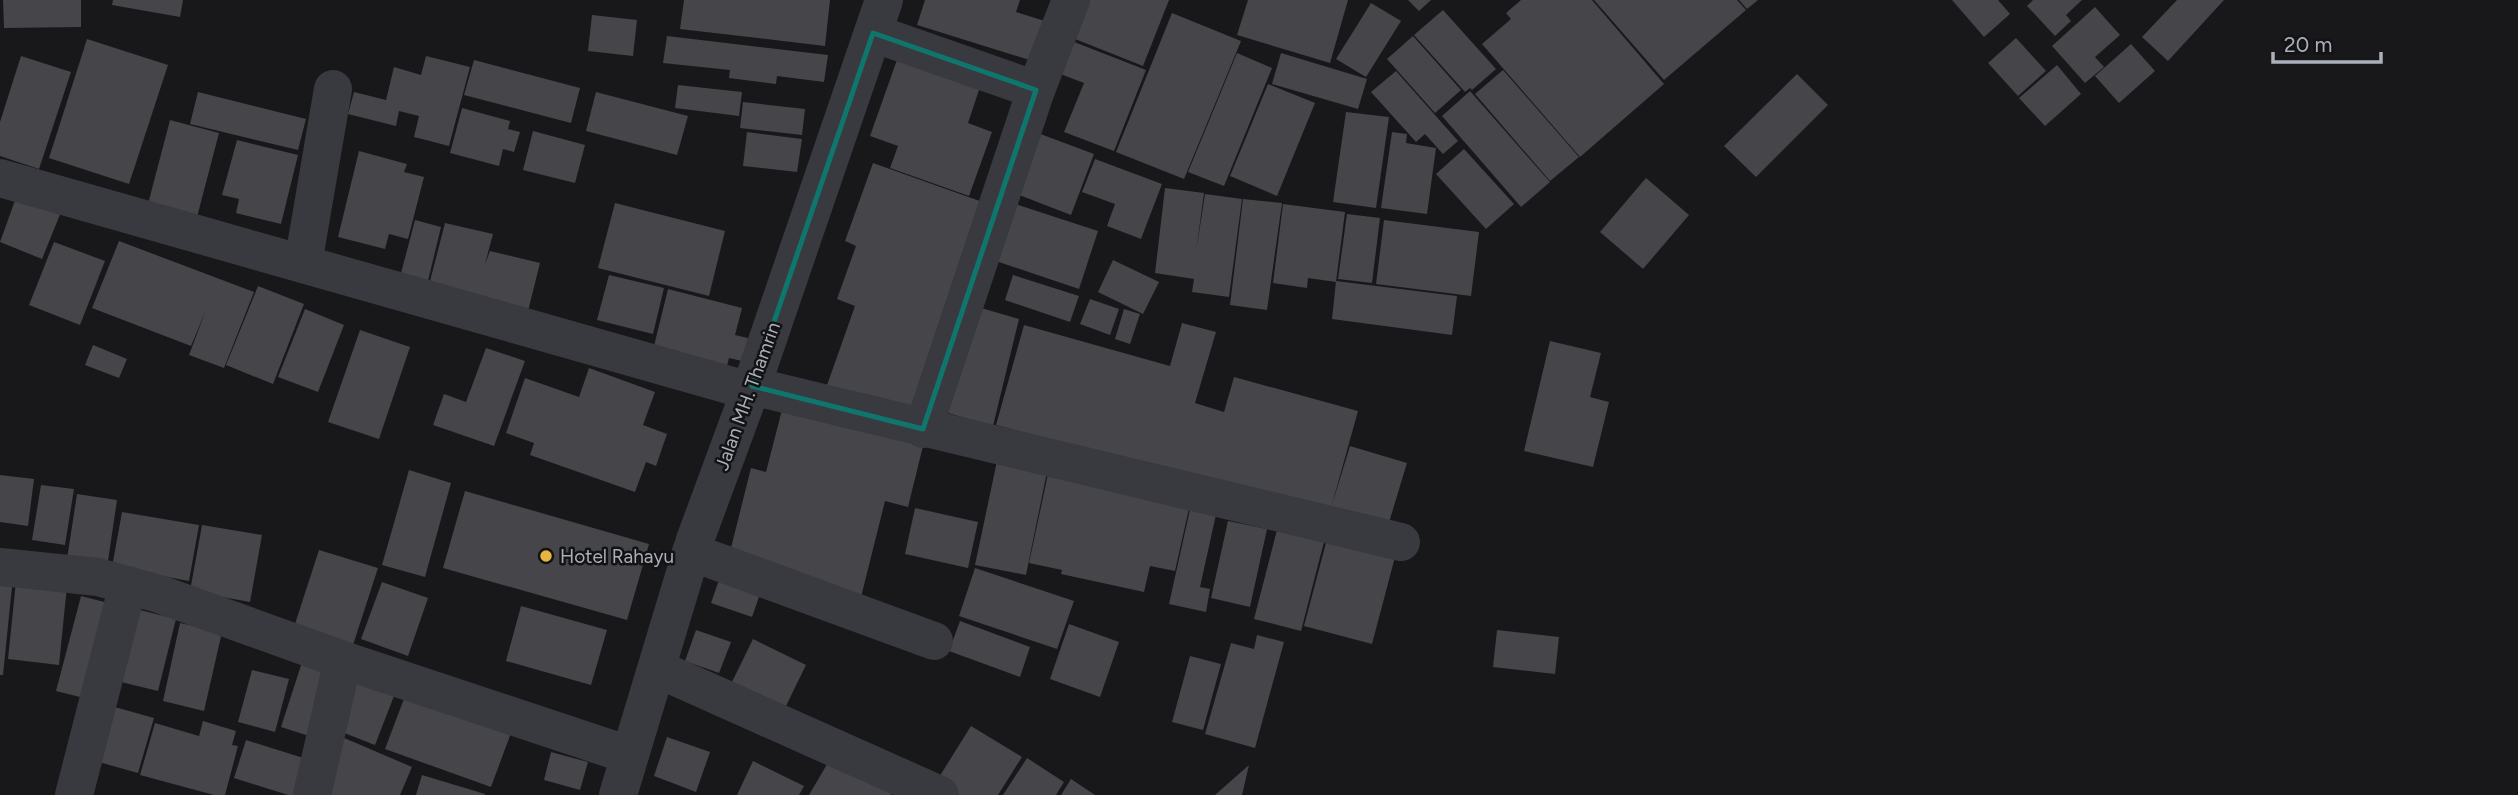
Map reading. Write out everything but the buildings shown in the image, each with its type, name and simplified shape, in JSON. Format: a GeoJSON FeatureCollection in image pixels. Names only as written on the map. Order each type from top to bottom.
{"type":"FeatureCollection","features":[{"type":"Feature","properties":{"kind":"street"},"geometry":{"type":"LineString","coordinates":[[923,429],[1036,90],[1071,0]]}},
{"type":"Feature","properties":{"kind":"street"},"geometry":{"type":"LineString","coordinates":[[879,16],[1036,90]]}},
{"type":"Feature","properties":{"kind":"street","name":"Jalan MH. Thamrin"},"geometry":{"type":"LineString","coordinates":[[618,795],[691,552],[751,388],[879,16]]}},
{"type":"Feature","properties":{"kind":"street"},"geometry":{"type":"LineString","coordinates":[[303,264],[333,89]]}},
{"type":"Feature","properties":{"kind":"street"},"geometry":{"type":"LineString","coordinates":[[0,178],[751,388],[1401,542]]}},
{"type":"Feature","properties":{"kind":"street"},"geometry":{"type":"LineString","coordinates":[[691,552],[934,641]]}},
{"type":"Feature","properties":{"kind":"street"},"geometry":{"type":"LineString","coordinates":[[0,567],[98,577],[128,585],[629,755]]}},
{"type":"Feature","properties":{"kind":"street"},"geometry":{"type":"LineString","coordinates":[[74,795],[128,585]]}},
{"type":"Feature","properties":{"kind":"street"},"geometry":{"type":"LineString","coordinates":[[312,795],[343,660]]}},
{"type":"Feature","properties":{"kind":"street"},"geometry":{"type":"LineString","coordinates":[[658,669],[940,795]]}},
{"type":"Feature","properties":{"kind":"highlighted area"},"geometry":{"type":"Polygon","coordinates":[[[873,33],[1036,90],[923,429],[752,386],[873,33]]]}},
{"type":"Feature","properties":{"kind":"place","name":"Hotel Rahayu"},"geometry":{"type":"Point","coordinates":[546,556]}}]}
